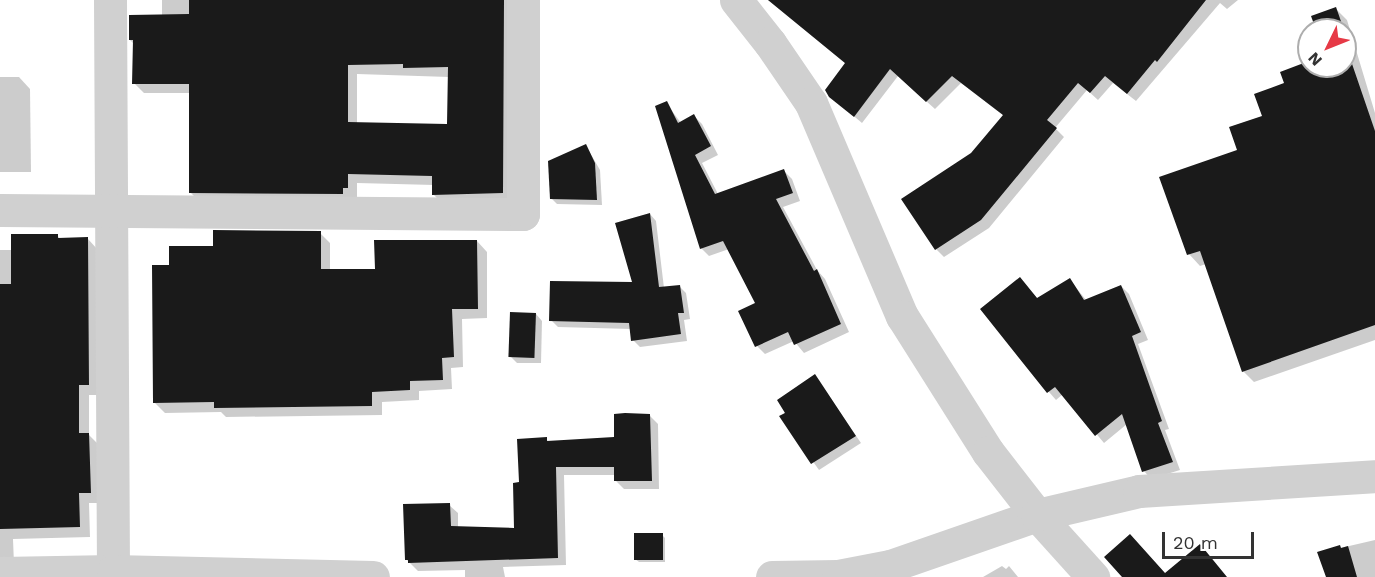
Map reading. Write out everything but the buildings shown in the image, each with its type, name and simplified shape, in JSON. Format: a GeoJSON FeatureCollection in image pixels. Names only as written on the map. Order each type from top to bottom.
{"type":"FeatureCollection","features":[{"type":"Feature","properties":{"kind":"street"},"geometry":{"type":"LineString","coordinates":[[110,0],[109,212],[113,571]]}},
{"type":"Feature","properties":{"kind":"street"},"geometry":{"type":"LineString","coordinates":[[0,210],[523,214],[523,0]]}},
{"type":"Feature","properties":{"kind":"street"},"geometry":{"type":"LineString","coordinates":[[735,0],[770,42],[811,103],[902,316],[988,452],[1037,515],[1093,577]]}},
{"type":"Feature","properties":{"kind":"street"},"geometry":{"type":"LineString","coordinates":[[772,577],[838,576],[890,566],[1037,515],[1139,491],[1375,476]]}},
{"type":"Feature","properties":{"kind":"street"},"geometry":{"type":"LineString","coordinates":[[0,573],[113,571],[373,577]]}}]}
